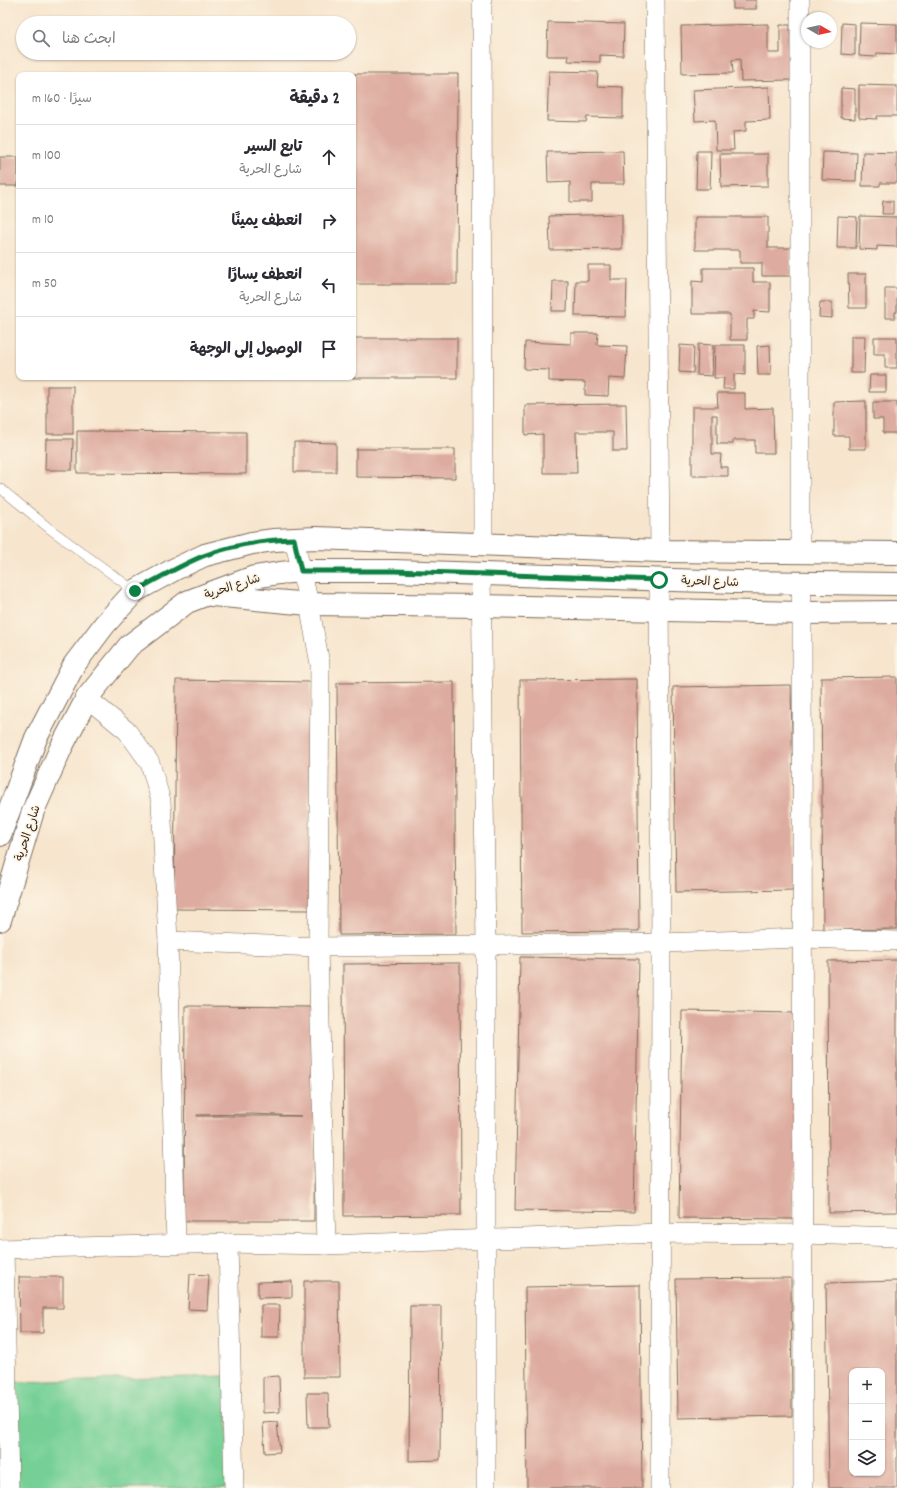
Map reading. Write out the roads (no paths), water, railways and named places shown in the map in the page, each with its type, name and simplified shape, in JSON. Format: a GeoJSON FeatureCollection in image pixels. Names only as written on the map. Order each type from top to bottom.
{"type":"FeatureCollection","features":[{"type":"Feature","properties":{"kind":"main road","name":"شارع الحرية"},"geometry":{"type":"LineString","coordinates":[[0,835],[36,738],[74,665],[105,624],[135,591],[175,569],[205,555],[252,543],[316,538],[403,543],[483,544],[660,551],[897,553]]}},
{"type":"Feature","properties":{"kind":"main road","name":"شارع الحرية"},"geometry":{"type":"LineString","coordinates":[[0,920],[33,811],[61,748],[87,698],[129,646],[187,602],[205,595],[254,577],[301,571],[394,571],[736,582],[897,584]]}},
{"type":"Feature","properties":{"kind":"main road"},"geometry":{"type":"LineString","coordinates":[[205,595],[309,604],[802,613],[897,612]]}},
{"type":"Feature","properties":{"kind":"street"},"geometry":{"type":"LineString","coordinates":[[482,0],[483,544]]}},
{"type":"Feature","properties":{"kind":"street"},"geometry":{"type":"LineString","coordinates":[[655,0],[660,551]]}},
{"type":"Feature","properties":{"kind":"street"},"geometry":{"type":"LineString","coordinates":[[800,0],[800,552]]}},
{"type":"Feature","properties":{"kind":"street"},"geometry":{"type":"LineString","coordinates":[[294,539],[309,604],[320,664],[318,946],[326,1245]]}},
{"type":"Feature","properties":{"kind":"street"},"geometry":{"type":"LineString","coordinates":[[481,574],[486,945],[486,1488]]}},
{"type":"Feature","properties":{"kind":"street"},"geometry":{"type":"LineString","coordinates":[[659,580],[661,943],[660,1488]]}},
{"type":"Feature","properties":{"kind":"street"},"geometry":{"type":"LineString","coordinates":[[801,583],[803,1488]]}},
{"type":"Feature","properties":{"kind":"street"},"geometry":{"type":"LineString","coordinates":[[87,698],[127,731],[150,763],[161,801],[168,941],[176,1245]]}},
{"type":"Feature","properties":{"kind":"street"},"geometry":{"type":"LineString","coordinates":[[168,941],[318,946],[661,943],[802,938],[897,941]]}},
{"type":"Feature","properties":{"kind":"street"},"geometry":{"type":"LineString","coordinates":[[9,1488],[2,1249],[228,1243],[326,1245],[661,1233],[803,1234],[897,1237]]}},
{"type":"Feature","properties":{"kind":"street"},"geometry":{"type":"LineString","coordinates":[[228,1243],[234,1488]]}},
{"type":"Feature","properties":{"kind":"lane"},"geometry":{"type":"LineString","coordinates":[[0,488],[50,529],[135,591]]}}]}
